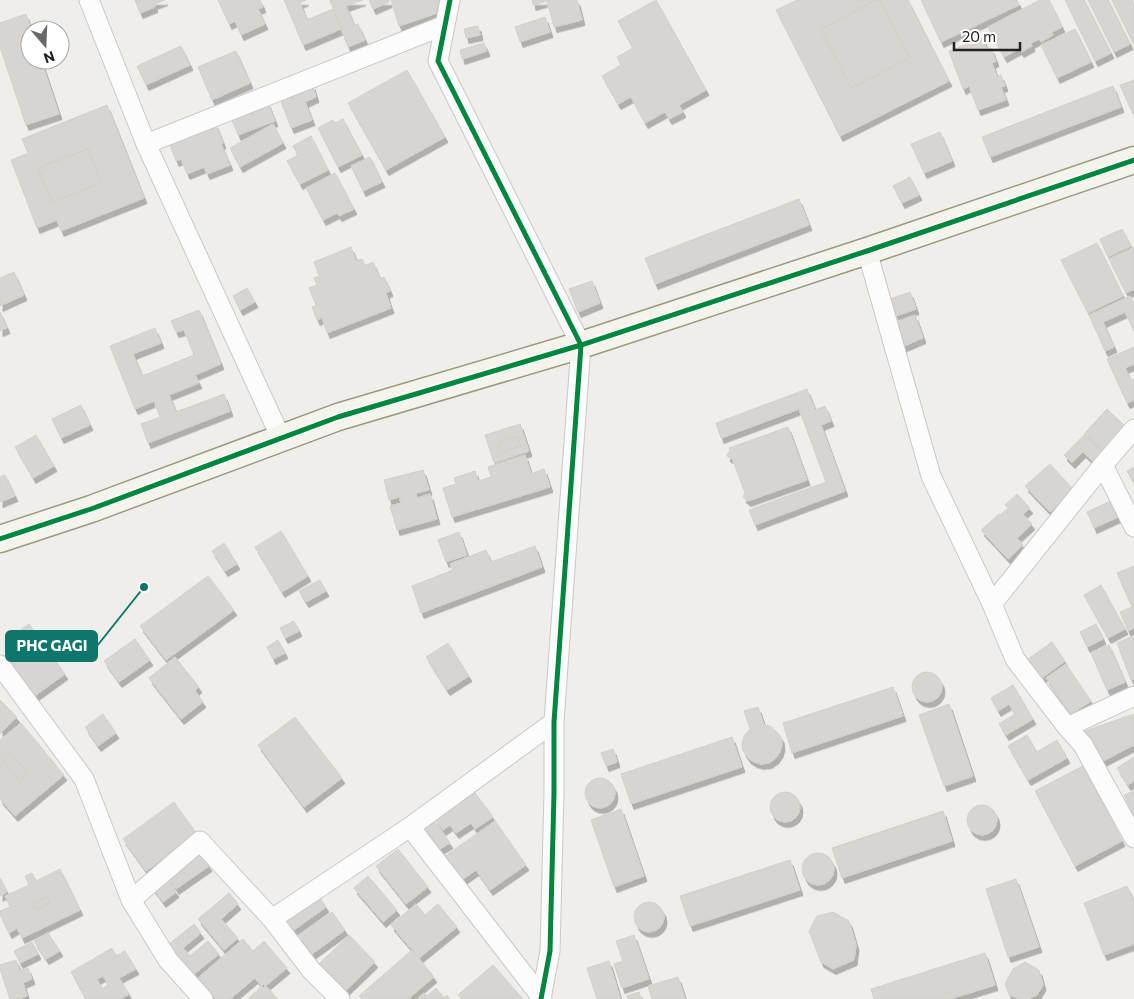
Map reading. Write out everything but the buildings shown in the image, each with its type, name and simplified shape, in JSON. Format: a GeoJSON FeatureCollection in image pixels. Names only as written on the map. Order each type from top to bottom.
{"type":"FeatureCollection","features":[{"type":"Feature","properties":{"kind":"street"},"geometry":{"type":"LineString","coordinates":[[89,0],[146,144],[281,438]]}},
{"type":"Feature","properties":{"kind":"street"},"geometry":{"type":"LineString","coordinates":[[450,0],[438,62],[581,345],[554,722],[550,951],[541,999]]}},
{"type":"Feature","properties":{"kind":"street"},"geometry":{"type":"LineString","coordinates":[[146,144],[445,25]]}},
{"type":"Feature","properties":{"kind":"street"},"geometry":{"type":"LineString","coordinates":[[0,538],[91,509],[338,417],[581,345],[867,251],[1134,160]]}},
{"type":"Feature","properties":{"kind":"street"},"geometry":{"type":"LineString","coordinates":[[867,251],[931,476],[992,604],[1015,658],[1067,728],[1083,745],[1134,838]]}},
{"type":"Feature","properties":{"kind":"street"},"geometry":{"type":"LineString","coordinates":[[992,604],[1134,429]]}},
{"type":"Feature","properties":{"kind":"street"},"geometry":{"type":"LineString","coordinates":[[1103,466],[1134,528]]}},
{"type":"Feature","properties":{"kind":"street"},"geometry":{"type":"LineString","coordinates":[[0,666],[84,779],[131,900],[168,960],[203,999]]}},
{"type":"Feature","properties":{"kind":"street"},"geometry":{"type":"LineString","coordinates":[[1067,728],[1134,696]]}},
{"type":"Feature","properties":{"kind":"street"},"geometry":{"type":"LineString","coordinates":[[272,919],[410,827],[554,722]]}},
{"type":"Feature","properties":{"kind":"street"},"geometry":{"type":"LineString","coordinates":[[410,827],[541,999]]}},
{"type":"Feature","properties":{"kind":"street"},"geometry":{"type":"LineString","coordinates":[[131,900],[200,841],[272,919],[311,970],[340,999]]}},
{"type":"Feature","properties":{"kind":"cycle path"},"geometry":{"type":"LineString","coordinates":[[450,0],[438,61],[581,345],[554,722],[550,951],[541,999]]}},
{"type":"Feature","properties":{"kind":"cycle path"},"geometry":{"type":"LineString","coordinates":[[0,539],[91,509],[338,417],[581,345],[867,251],[1134,160]]}},
{"type":"Feature","properties":{"kind":"place","name":"PHC GAGI"},"geometry":{"type":"Point","coordinates":[144,587]}}]}
